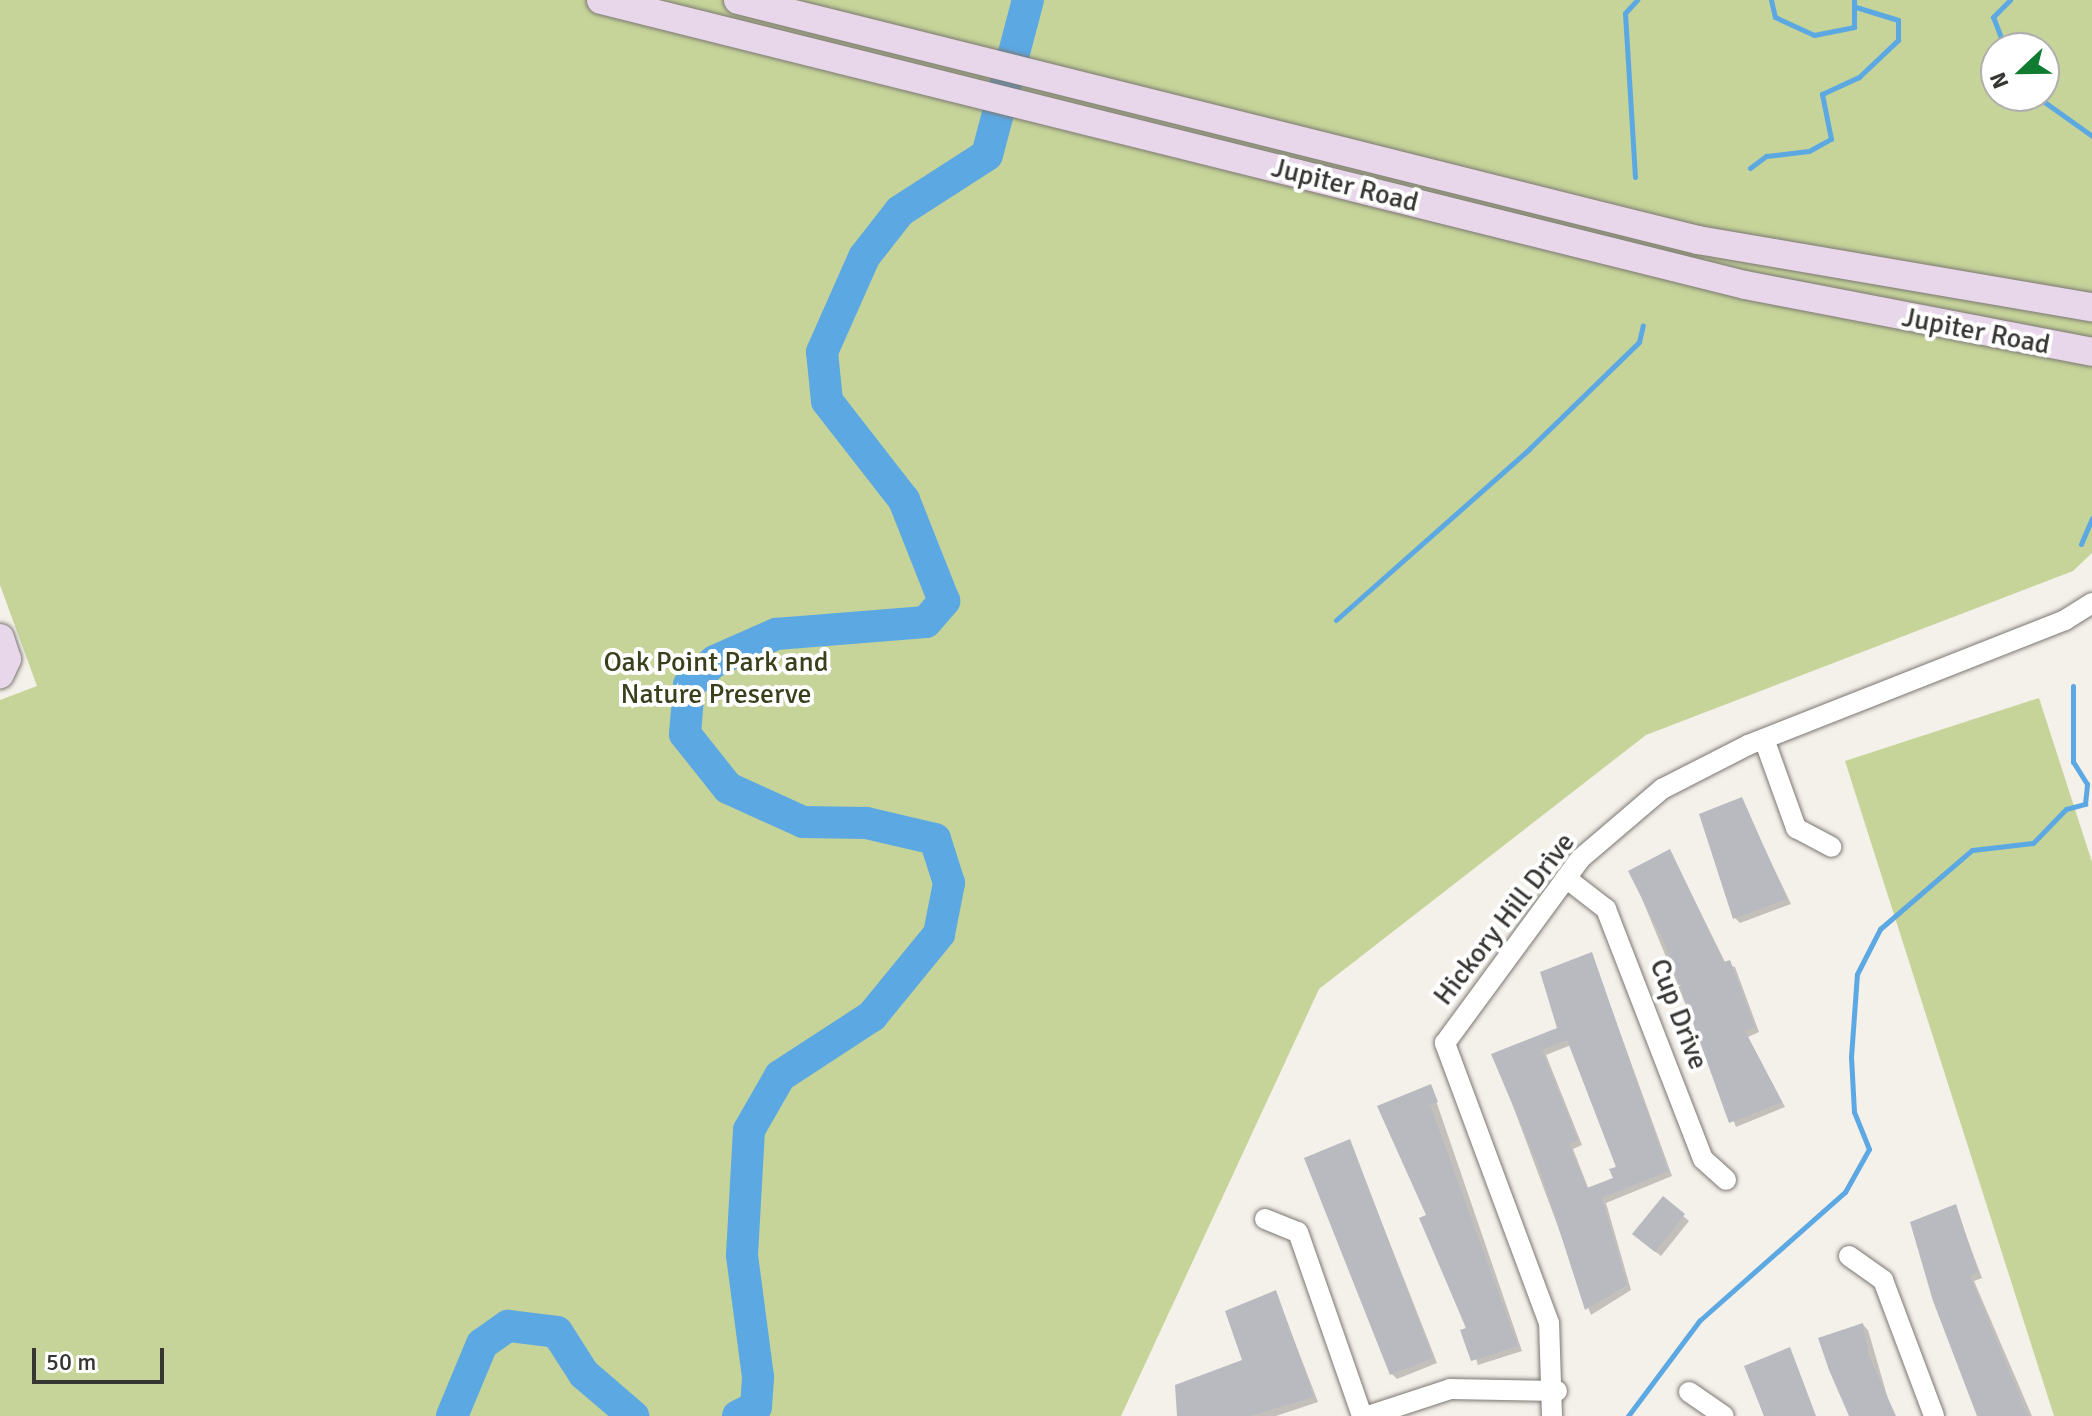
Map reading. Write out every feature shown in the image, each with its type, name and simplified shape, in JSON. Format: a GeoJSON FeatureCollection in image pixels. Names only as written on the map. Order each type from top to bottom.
{"type":"FeatureCollection","features":[{"type":"Feature","properties":{"kind":"main road","name":"Jupiter Road"},"geometry":{"type":"LineString","coordinates":[[601,0],[1745,285],[2092,352]]}},
{"type":"Feature","properties":{"kind":"main road","name":"Jupiter Road"},"geometry":{"type":"LineString","coordinates":[[738,0],[1698,240],[2092,307]]}},
{"type":"Feature","properties":{"kind":"main road"},"geometry":{"type":"LineString","coordinates":[[0,638],[3,671]]}},
{"type":"Feature","properties":{"kind":"street","name":"Hickory Hill Drive"},"geometry":{"type":"LineString","coordinates":[[1552,1416],[1557,1391],[1549,1323],[1445,1043],[1566,878],[1662,789],[1764,739],[2065,620],[2092,603]]}},
{"type":"Feature","properties":{"kind":"street"},"geometry":{"type":"LineString","coordinates":[[1764,739],[1796,828],[1831,847]]}},
{"type":"Feature","properties":{"kind":"street","name":"Cup Drive"},"geometry":{"type":"LineString","coordinates":[[1566,878],[1606,909],[1703,1159],[1726,1180]]}},
{"type":"Feature","properties":{"kind":"street"},"geometry":{"type":"LineString","coordinates":[[1265,1219],[1298,1232],[1362,1416]]}},
{"type":"Feature","properties":{"kind":"street"},"geometry":{"type":"LineString","coordinates":[[1849,1256],[1883,1280],[1934,1416]]}},
{"type":"Feature","properties":{"kind":"street"},"geometry":{"type":"LineString","coordinates":[[1368,1416],[1450,1389],[1557,1391]]}},
{"type":"Feature","properties":{"kind":"street"},"geometry":{"type":"LineString","coordinates":[[1689,1392],[1724,1416]]}},
{"type":"Feature","properties":{"kind":"green space","name":"Oak Point Park and Nature Preserve"},"geometry":{"type":"Polygon","coordinates":[[[0,0],[2092,0],[2092,553],[2073,571],[1646,735],[1319,989],[1121,1416],[0,1416],[0,700],[37,686],[0,585],[0,0]]]}},
{"type":"Feature","properties":{"kind":"green space"},"geometry":{"type":"Polygon","coordinates":[[[2039,698],[2092,862],[2092,1416],[2054,1416],[1845,761],[2039,698]]]}},
{"type":"Feature","properties":{"kind":"building"},"geometry":{"type":"Polygon","coordinates":[[[1742,797],[1787,899],[1733,919],[1699,814],[1742,797]]]}},
{"type":"Feature","properties":{"kind":"building"},"geometry":{"type":"Polygon","coordinates":[[[1670,849],[1724,962],[1730,960],[1755,1027],[1745,1031],[1782,1102],[1729,1123],[1664,942],[1628,871],[1670,849]]]}},
{"type":"Feature","properties":{"kind":"building"},"geometry":{"type":"Polygon","coordinates":[[[1592,952],[1668,1171],[1602,1198],[1627,1285],[1585,1310],[1539,1167],[1491,1054],[1557,1028],[1540,972],[1592,952]],[[1567,1040],[1542,1050],[1578,1140],[1569,1144],[1587,1188],[1613,1178],[1609,1169],[1616,1167],[1567,1040]]]}},
{"type":"Feature","properties":{"kind":"building"},"geometry":{"type":"Polygon","coordinates":[[[1431,1084],[1438,1102],[1430,1105],[1518,1346],[1471,1361],[1460,1330],[1466,1328],[1419,1218],[1426,1215],[1377,1106],[1431,1084]]]}},
{"type":"Feature","properties":{"kind":"building"},"geometry":{"type":"Polygon","coordinates":[[[1350,1139],[1433,1358],[1390,1375],[1304,1158],[1350,1139]]]}},
{"type":"Feature","properties":{"kind":"building"},"geometry":{"type":"Polygon","coordinates":[[[1663,1196],[1685,1214],[1655,1252],[1632,1234],[1663,1196]]]}},
{"type":"Feature","properties":{"kind":"building"},"geometry":{"type":"Polygon","coordinates":[[[1956,1204],[1978,1272],[1970,1276],[2028,1416],[1977,1416],[1933,1301],[1910,1222],[1956,1204]]]}},
{"type":"Feature","properties":{"kind":"building"},"geometry":{"type":"Polygon","coordinates":[[[1276,1290],[1314,1397],[1250,1416],[1177,1416],[1175,1385],[1242,1360],[1225,1311],[1276,1290]]]}},
{"type":"Feature","properties":{"kind":"building"},"geometry":{"type":"Polygon","coordinates":[[[1863,1323],[1869,1356],[1896,1416],[1849,1416],[1829,1370],[1818,1338],[1863,1323]]]}},
{"type":"Feature","properties":{"kind":"building"},"geometry":{"type":"Polygon","coordinates":[[[1790,1347],[1816,1416],[1764,1416],[1744,1366],[1790,1347]]]}},
{"type":"Feature","properties":{"kind":"waterway"},"geometry":{"type":"LineString","coordinates":[[738,1416],[756,1407],[758,1377],[742,1255],[749,1130],[780,1076],[872,1016],[939,934],[949,883],[935,839],[866,823],[803,822],[728,788],[685,734],[689,685],[715,661],[776,634],[926,622],[944,601],[904,500],[827,401],[822,352],[864,257],[900,211],[987,155],[1028,0]]}},
{"type":"Feature","properties":{"kind":"waterway"},"geometry":{"type":"LineString","coordinates":[[1635,177],[1625,13],[1637,0]]}},
{"type":"Feature","properties":{"kind":"waterway"},"geometry":{"type":"LineString","coordinates":[[1771,0],[1775,17],[1814,35],[1854,27],[1854,0]]}},
{"type":"Feature","properties":{"kind":"waterway"},"geometry":{"type":"LineString","coordinates":[[1999,32],[1993,17],[2010,0]]}},
{"type":"Feature","properties":{"kind":"waterway"},"geometry":{"type":"LineString","coordinates":[[1750,168],[1766,156],[1809,151],[1831,139],[1822,94],[1859,77],[1898,40],[1898,20],[1856,7]]}},
{"type":"Feature","properties":{"kind":"waterway"},"geometry":{"type":"LineString","coordinates":[[2058,112],[2092,136]]}},
{"type":"Feature","properties":{"kind":"waterway"},"geometry":{"type":"LineString","coordinates":[[1336,620],[1529,449],[1639,342],[1643,325]]}},
{"type":"Feature","properties":{"kind":"waterway"},"geometry":{"type":"LineString","coordinates":[[2081,544],[2092,518]]}},
{"type":"Feature","properties":{"kind":"waterway"},"geometry":{"type":"LineString","coordinates":[[1628,1416],[1699,1321],[1845,1192],[1869,1149],[1854,1112],[1851,1057],[1857,974],[1880,929],[1972,850],[2033,843],[2066,809],[2085,804],[2087,784],[2073,762],[2073,686]]}},
{"type":"Feature","properties":{"kind":"waterway"},"geometry":{"type":"LineString","coordinates":[[452,1416],[482,1344],[508,1326],[557,1332],[584,1374],[633,1416]]}}]}
